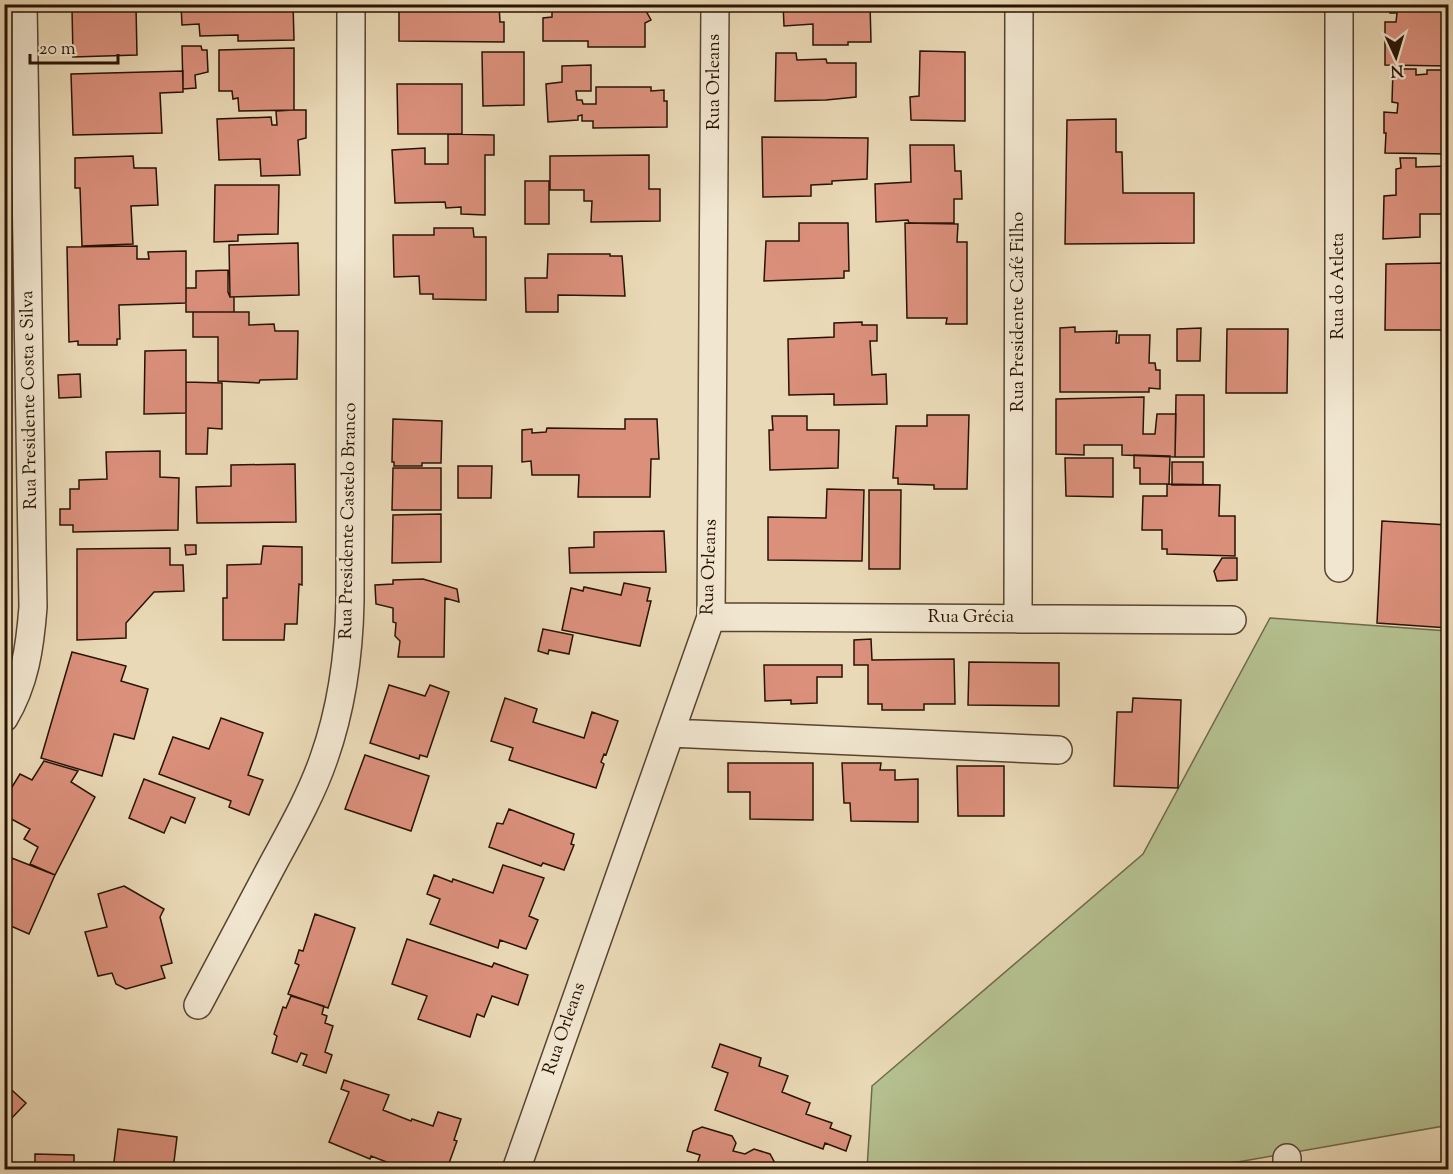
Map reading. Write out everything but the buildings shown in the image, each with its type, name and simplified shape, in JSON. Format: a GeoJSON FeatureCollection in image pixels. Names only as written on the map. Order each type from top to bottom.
{"type":"FeatureCollection","features":[{"type":"Feature","properties":{"kind":"street","name":"Rua Presidente Costa e Silva"},"geometry":{"type":"LineString","coordinates":[[4,718],[23,678],[30,647],[33,607],[23,4]]}},
{"type":"Feature","properties":{"kind":"street","name":"Rua Presidente Castelo Branco"},"geometry":{"type":"LineString","coordinates":[[198,1005],[303,808],[324,758],[337,715],[344,680],[349,640],[350,589],[351,4]]}},
{"type":"Feature","properties":{"kind":"street","name":"Rua Orleans"},"geometry":{"type":"LineString","coordinates":[[516,1170],[711,617],[715,4]]}},
{"type":"Feature","properties":{"kind":"street","name":"Rua Presidente Café Filho"},"geometry":{"type":"LineString","coordinates":[[1018,619],[1019,4]]}},
{"type":"Feature","properties":{"kind":"street","name":"Rua do Atleta"},"geometry":{"type":"LineString","coordinates":[[1339,4],[1339,568]]}},
{"type":"Feature","properties":{"kind":"street","name":"Rua Grécia"},"geometry":{"type":"LineString","coordinates":[[711,617],[1232,620]]}},
{"type":"Feature","properties":{"kind":"street"},"geometry":{"type":"LineString","coordinates":[[670,733],[1058,750]]}},
{"type":"Feature","properties":{"kind":"green space"},"geometry":{"type":"Polygon","coordinates":[[[1270,618],[1448,631],[1448,1169],[1442,1169],[1444,1126],[1198,1169],[867,1170],[872,1086],[1143,854],[1270,618]]]}}]}
